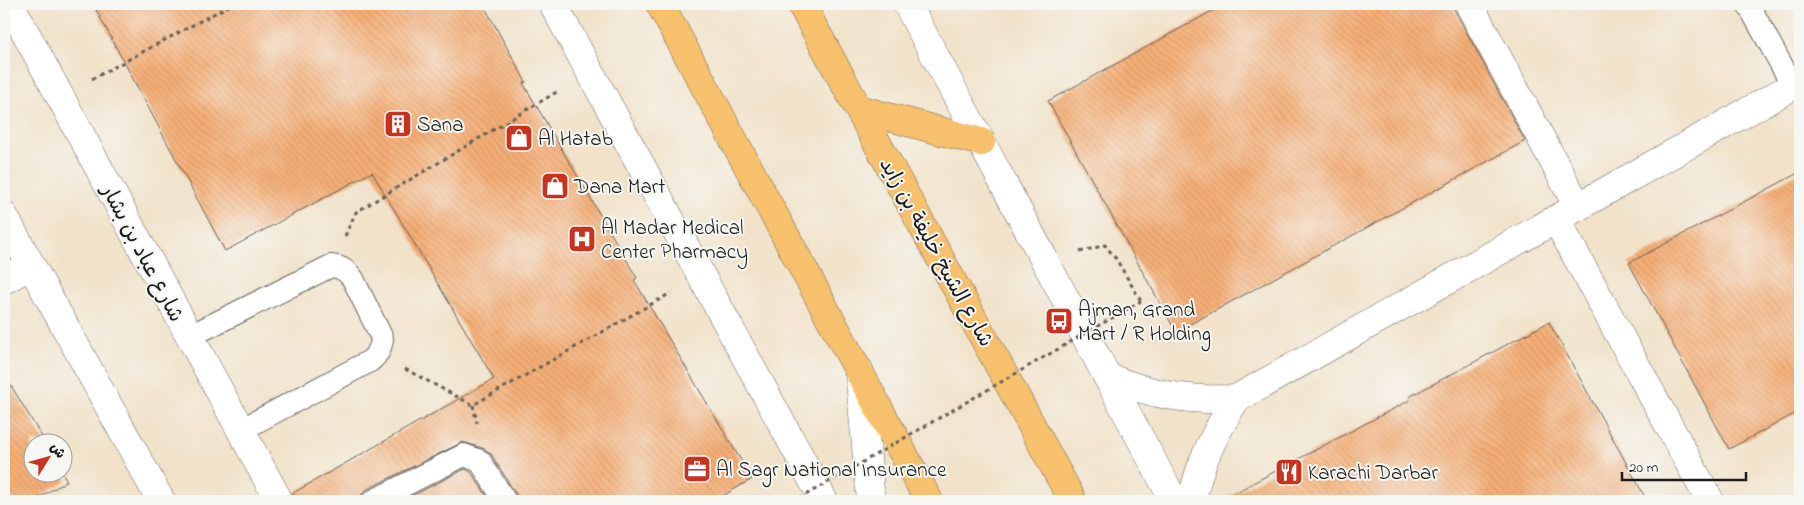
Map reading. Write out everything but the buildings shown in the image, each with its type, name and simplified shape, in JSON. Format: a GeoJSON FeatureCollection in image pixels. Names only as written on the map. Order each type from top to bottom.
{"type":"FeatureCollection","features":[{"type":"Feature","properties":{"kind":"main road"},"geometry":{"type":"LineString","coordinates":[[660,4],[929,501]]}},
{"type":"Feature","properties":{"kind":"main road","name":"شارع الشيخ خليفة بن زايد"},"geometry":{"type":"LineString","coordinates":[[801,4],[1072,501]]}},
{"type":"Feature","properties":{"kind":"main road"},"geometry":{"type":"LineString","coordinates":[[859,109],[981,142]]}},
{"type":"Feature","properties":{"kind":"street","name":"شارع عباد بن بشار"},"geometry":{"type":"LineString","coordinates":[[10,4],[188,337],[279,501]]}},
{"type":"Feature","properties":{"kind":"street"},"geometry":{"type":"LineString","coordinates":[[553,4],[702,276],[812,500]]}},
{"type":"Feature","properties":{"kind":"street"},"geometry":{"type":"LineString","coordinates":[[907,4],[1174,501]]}},
{"type":"Feature","properties":{"kind":"street"},"geometry":{"type":"LineString","coordinates":[[1469,4],[1567,213],[1710,501]]}},
{"type":"Feature","properties":{"kind":"street"},"geometry":{"type":"LineString","coordinates":[[1107,377],[1138,390],[1170,397],[1203,400],[1236,399],[1797,84]]}},
{"type":"Feature","properties":{"kind":"street"},"geometry":{"type":"LineString","coordinates":[[4,216],[161,501]]}},
{"type":"Feature","properties":{"kind":"street"},"geometry":{"type":"LineString","coordinates":[[4,280],[31,265]]}},
{"type":"Feature","properties":{"kind":"street"},"geometry":{"type":"LineString","coordinates":[[859,370],[871,501]]}},
{"type":"Feature","properties":{"kind":"street"},"geometry":{"type":"LineString","coordinates":[[1192,501],[1203,459],[1218,428],[1236,399]]}},
{"type":"Feature","properties":{"kind":"lane"},"geometry":{"type":"LineString","coordinates":[[1748,4],[1797,84]]}},
{"type":"Feature","properties":{"kind":"lane"},"geometry":{"type":"LineString","coordinates":[[188,337],[331,266],[340,267],[354,279],[382,338],[381,347],[377,355],[240,431]]}},
{"type":"Feature","properties":{"kind":"lane"},"geometry":{"type":"LineString","coordinates":[[373,501],[464,455],[480,461],[505,501]]}},
{"type":"Feature","properties":{"kind":"path"},"geometry":{"type":"LineString","coordinates":[[59,97],[232,4]]}},
{"type":"Feature","properties":{"kind":"path"},"geometry":{"type":"LineString","coordinates":[[331,266],[356,212],[590,72]]}},
{"type":"Feature","properties":{"kind":"path"},"geometry":{"type":"LineString","coordinates":[[812,500],[1141,301],[1116,259]]}},
{"type":"Feature","properties":{"kind":"path"},"geometry":{"type":"LineString","coordinates":[[377,355],[473,405],[702,276]]}},
{"type":"Feature","properties":{"kind":"place","name":"Sana"},"geometry":{"type":"Point","coordinates":[398,124]}},
{"type":"Feature","properties":{"kind":"place","name":"Al Hatab"},"geometry":{"type":"Point","coordinates":[519,138]}},
{"type":"Feature","properties":{"kind":"place","name":"Dana Mart"},"geometry":{"type":"Point","coordinates":[555,186]}},
{"type":"Feature","properties":{"kind":"place","name":"Al Madar Medical Center Pharmacy"},"geometry":{"type":"Point","coordinates":[582,239]}},
{"type":"Feature","properties":{"kind":"place","name":"Ajman, Grand Mart / R Holding"},"geometry":{"type":"Point","coordinates":[1059,321]}},
{"type":"Feature","properties":{"kind":"place","name":"Al Sagr National Insurance"},"geometry":{"type":"Point","coordinates":[697,469]}},
{"type":"Feature","properties":{"kind":"place","name":"Karachi Darbar"},"geometry":{"type":"Point","coordinates":[1289,472]}}]}
